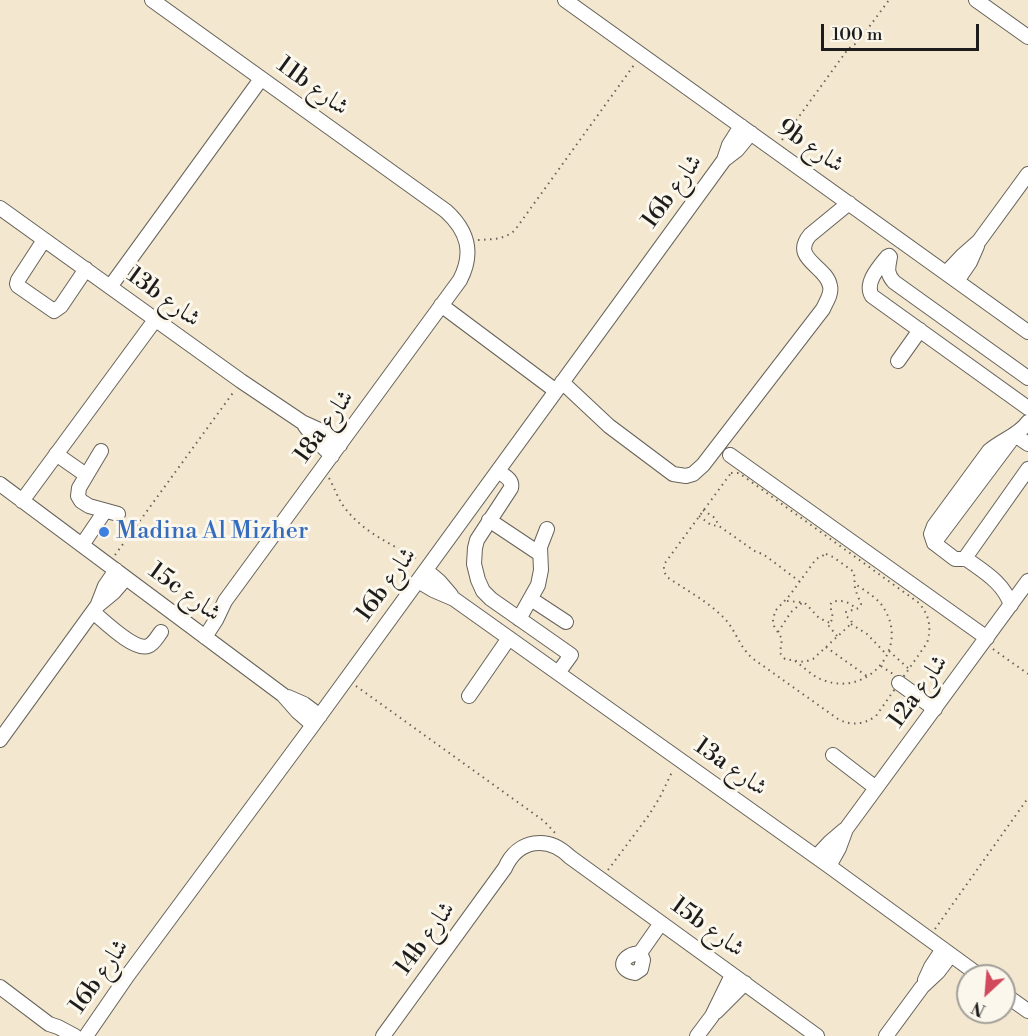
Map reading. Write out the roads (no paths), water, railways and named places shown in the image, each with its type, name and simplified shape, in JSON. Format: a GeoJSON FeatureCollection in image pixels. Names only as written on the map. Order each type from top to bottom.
{"type":"FeatureCollection","features":[{"type":"Feature","properties":{"kind":"street","name":"11b شارع"},"geometry":{"type":"LineString","coordinates":[[152,0],[446,211],[454,214],[467,225],[471,241]]}},
{"type":"Feature","properties":{"kind":"street","name":"9b شارع"},"geometry":{"type":"LineString","coordinates":[[565,0],[1028,332]]}},
{"type":"Feature","properties":{"kind":"street"},"geometry":{"type":"LineString","coordinates":[[976,0],[1028,37]]}},
{"type":"Feature","properties":{"kind":"street"},"geometry":{"type":"LineString","coordinates":[[110,287],[261,79]]}},
{"type":"Feature","properties":{"kind":"street","name":"16b شارع"},"geometry":{"type":"LineString","coordinates":[[86,1036],[128,975],[347,679],[724,160],[737,150],[746,130]]}},
{"type":"Feature","properties":{"kind":"street"},"geometry":{"type":"LineString","coordinates":[[952,277],[962,256],[979,242],[1028,174]]}},
{"type":"Feature","properties":{"kind":"street"},"geometry":{"type":"LineString","coordinates":[[441,305],[559,386],[673,474],[686,476],[693,474],[703,465],[823,309],[829,298],[830,286],[818,267],[807,258],[804,246],[810,235],[849,203]]}},
{"type":"Feature","properties":{"kind":"street","name":"13b شارع"},"geometry":{"type":"LineString","coordinates":[[0,208],[241,381],[302,422],[317,441],[336,450]]}},
{"type":"Feature","properties":{"kind":"street"},"geometry":{"type":"LineString","coordinates":[[44,240],[18,280],[18,286],[54,311],[61,306],[86,270]]}},
{"type":"Feature","properties":{"kind":"street"},"geometry":{"type":"LineString","coordinates":[[900,240],[870,283],[869,291],[872,296],[1028,408]]}},
{"type":"Feature","properties":{"kind":"street","name":"18a شارع"},"geometry":{"type":"LineString","coordinates":[[201,634],[209,615],[225,601],[460,280],[471,241]]}},
{"type":"Feature","properties":{"kind":"street"},"geometry":{"type":"LineString","coordinates":[[889,256],[887,267],[894,282],[1028,378]]}},
{"type":"Feature","properties":{"kind":"street"},"geometry":{"type":"LineString","coordinates":[[872,296],[894,282]]}},
{"type":"Feature","properties":{"kind":"street"},"geometry":{"type":"LineString","coordinates":[[22,501],[155,320]]}},
{"type":"Feature","properties":{"kind":"street"},"geometry":{"type":"LineString","coordinates":[[898,361],[920,330]]}},
{"type":"Feature","properties":{"kind":"street"},"geometry":{"type":"LineString","coordinates":[[1028,423],[1021,431],[989,451],[934,526],[931,534],[934,543],[955,559],[966,558],[1028,469]]}},
{"type":"Feature","properties":{"kind":"street"},"geometry":{"type":"LineString","coordinates":[[1015,435],[1028,444]]}},
{"type":"Feature","properties":{"kind":"street"},"geometry":{"type":"LineString","coordinates":[[82,545],[112,513],[89,506],[79,499],[78,490],[101,451]]}},
{"type":"Feature","properties":{"kind":"street"},"geometry":{"type":"LineString","coordinates":[[56,454],[86,475]]}},
{"type":"Feature","properties":{"kind":"street"},"geometry":{"type":"LineString","coordinates":[[730,455],[985,640]]}},
{"type":"Feature","properties":{"kind":"street"},"geometry":{"type":"LineString","coordinates":[[498,471],[510,480],[512,488],[481,533],[475,548],[475,572],[480,586],[487,595],[571,655],[558,673]]}},
{"type":"Feature","properties":{"kind":"street","name":"15c شارع"},"geometry":{"type":"LineString","coordinates":[[0,484],[283,695],[298,712],[316,720]]}},
{"type":"Feature","properties":{"kind":"street"},"geometry":{"type":"LineString","coordinates":[[489,520],[540,554]]}},
{"type":"Feature","properties":{"kind":"street"},"geometry":{"type":"LineString","coordinates":[[519,619],[540,578],[540,554],[547,529]]}},
{"type":"Feature","properties":{"kind":"street"},"geometry":{"type":"LineString","coordinates":[[966,558],[997,581],[1011,605]]}},
{"type":"Feature","properties":{"kind":"street"},"geometry":{"type":"LineString","coordinates":[[0,740],[95,609],[114,592],[117,571]]}},
{"type":"Feature","properties":{"kind":"street","name":"13a شارع"},"geometry":{"type":"LineString","coordinates":[[424,572],[433,590],[454,598],[964,964]]}},
{"type":"Feature","properties":{"kind":"street"},"geometry":{"type":"LineString","coordinates":[[997,581],[1011,584],[1027,583]]}},
{"type":"Feature","properties":{"kind":"street","name":"12a شارع"},"geometry":{"type":"LineString","coordinates":[[829,866],[846,829],[1027,583]]}},
{"type":"Feature","properties":{"kind":"street"},"geometry":{"type":"LineString","coordinates":[[531,599],[566,622]]}},
{"type":"Feature","properties":{"kind":"street"},"geometry":{"type":"LineString","coordinates":[[95,609],[121,635],[141,647],[152,644],[161,632]]}},
{"type":"Feature","properties":{"kind":"street"},"geometry":{"type":"LineString","coordinates":[[469,696],[509,638]]}},
{"type":"Feature","properties":{"kind":"street"},"geometry":{"type":"LineString","coordinates":[[899,683],[934,709]]}},
{"type":"Feature","properties":{"kind":"street"},"geometry":{"type":"LineString","coordinates":[[834,755],[876,788]]}},
{"type":"Feature","properties":{"kind":"street","name":"12a شارع"},"geometry":{"type":"LineString","coordinates":[[816,857],[846,829]]}},
{"type":"Feature","properties":{"kind":"street","name":"15b شارع"},"geometry":{"type":"LineString","coordinates":[[534,847],[570,857],[817,1036]]}},
{"type":"Feature","properties":{"kind":"street","name":"14b شارع"},"geometry":{"type":"LineString","coordinates":[[383,1036],[508,861],[519,849],[534,847]]}},
{"type":"Feature","properties":{"kind":"street"},"geometry":{"type":"LineString","coordinates":[[640,953],[661,923]]}},
{"type":"Feature","properties":{"kind":"street"},"geometry":{"type":"LineString","coordinates":[[886,1036],[922,987],[938,972],[947,952]]}},
{"type":"Feature","properties":{"kind":"street"},"geometry":{"type":"LineString","coordinates":[[712,1016],[732,975]]}},
{"type":"Feature","properties":{"kind":"street"},"geometry":{"type":"LineString","coordinates":[[697,1036],[712,1016],[745,983]]}},
{"type":"Feature","properties":{"kind":"street"},"geometry":{"type":"LineString","coordinates":[[0,987],[49,1024],[58,1036]]}},
{"type":"Feature","properties":{"kind":"street"},"geometry":{"type":"LineString","coordinates":[[49,1024],[75,1036]]}},
{"type":"Feature","properties":{"kind":"place","name":"Madina Al Mizher"},"geometry":{"type":"Point","coordinates":[104,532]}}]}
